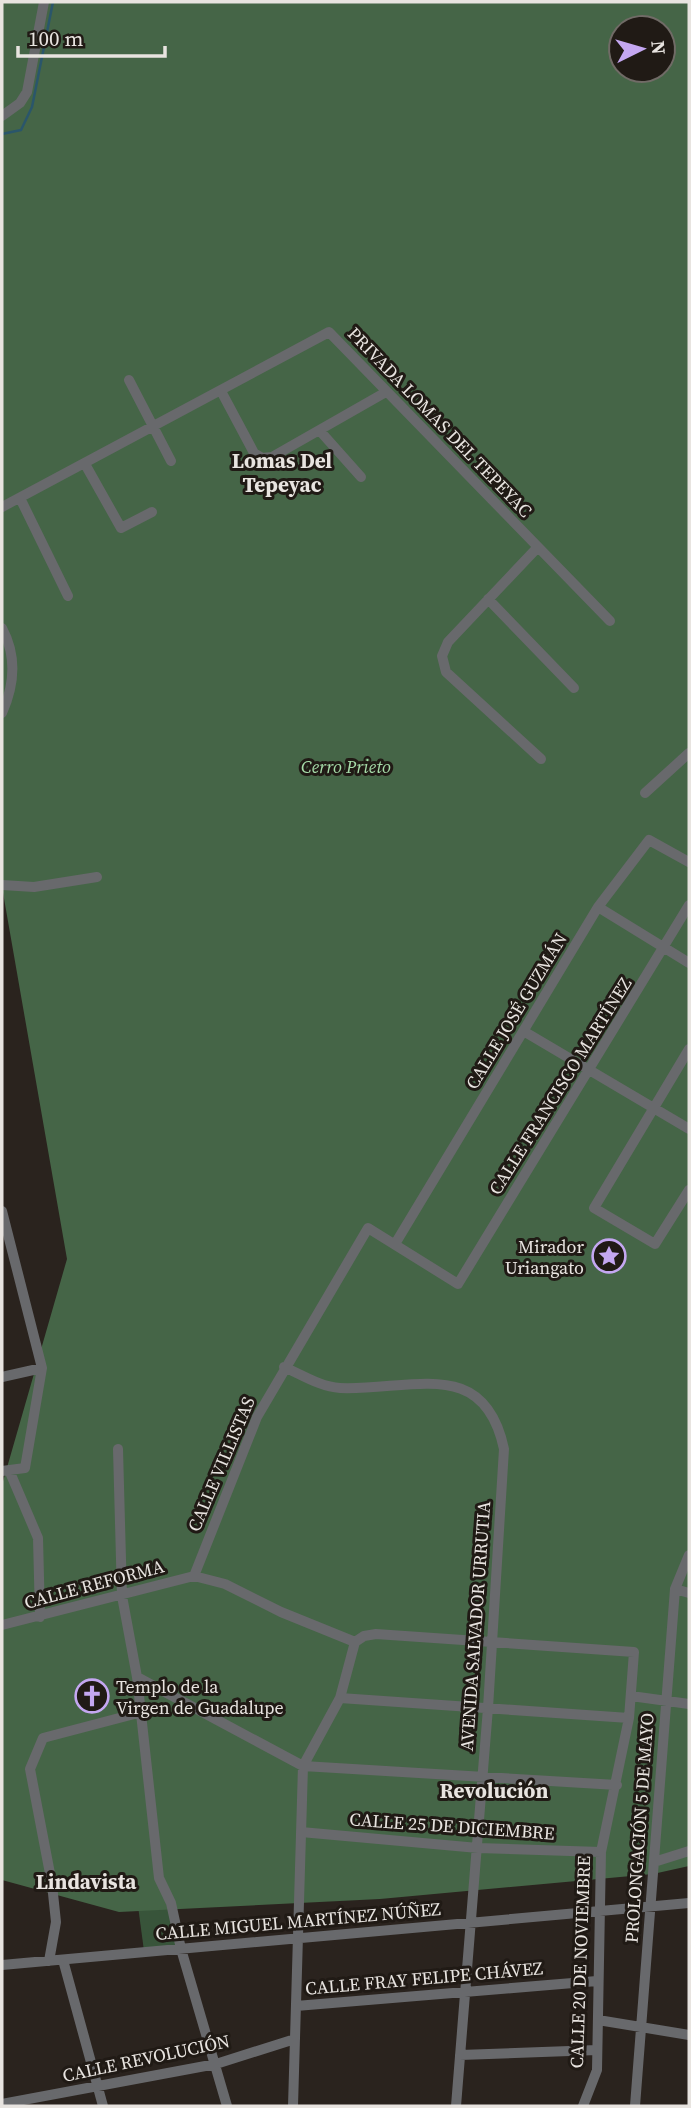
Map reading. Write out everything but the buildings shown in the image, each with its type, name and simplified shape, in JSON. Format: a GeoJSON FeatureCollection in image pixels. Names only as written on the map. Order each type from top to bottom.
{"type":"FeatureCollection","features":[{"type":"Feature","properties":{"kind":"street"},"geometry":{"type":"LineString","coordinates":[[2,116],[20,103],[27,92],[44,2]]}},
{"type":"Feature","properties":{"kind":"street","name":"PRIVADA LOMAS DEL TEPEYAC"},"geometry":{"type":"LineString","coordinates":[[2,507],[329,332],[610,621]]}},
{"type":"Feature","properties":{"kind":"street"},"geometry":{"type":"LineString","coordinates":[[129,380],[171,461]]}},
{"type":"Feature","properties":{"kind":"street"},"geometry":{"type":"LineString","coordinates":[[221,391],[254,453],[262,458],[272,457],[386,392]]}},
{"type":"Feature","properties":{"kind":"street"},"geometry":{"type":"LineString","coordinates":[[320,431],[361,477]]}},
{"type":"Feature","properties":{"kind":"street"},"geometry":{"type":"LineString","coordinates":[[85,464],[121,528],[152,512]]}},
{"type":"Feature","properties":{"kind":"street"},"geometry":{"type":"LineString","coordinates":[[20,498],[68,596]]}},
{"type":"Feature","properties":{"kind":"street"},"geometry":{"type":"LineString","coordinates":[[537,548],[448,642],[442,656],[446,672],[541,759]]}},
{"type":"Feature","properties":{"kind":"street"},"geometry":{"type":"LineString","coordinates":[[488,599],[573,688]]}},
{"type":"Feature","properties":{"kind":"street"},"geometry":{"type":"LineString","coordinates":[[2,628],[13,659],[12,687],[2,713]]}},
{"type":"Feature","properties":{"kind":"street"},"geometry":{"type":"LineString","coordinates":[[645,793],[689,753]]}},
{"type":"Feature","properties":{"kind":"street","name":"CALLE JOSÉ GUZMÁN"},"geometry":{"type":"LineString","coordinates":[[395,1244],[598,907],[649,839],[689,862]]}},
{"type":"Feature","properties":{"kind":"street"},"geometry":{"type":"LineString","coordinates":[[2,885],[34,887],[97,877]]}},
{"type":"Feature","properties":{"kind":"street","name":"CALLE FRANCISCO MARTÍNEZ"},"geometry":{"type":"LineString","coordinates":[[395,1244],[458,1284],[689,905]]}},
{"type":"Feature","properties":{"kind":"street"},"geometry":{"type":"LineString","coordinates":[[598,907],[689,963]]}},
{"type":"Feature","properties":{"kind":"street"},"geometry":{"type":"LineString","coordinates":[[524,1032],[689,1129]]}},
{"type":"Feature","properties":{"kind":"street"},"geometry":{"type":"LineString","coordinates":[[689,1049],[594,1208],[655,1244],[689,1190]]}},
{"type":"Feature","properties":{"kind":"street"},"geometry":{"type":"LineString","coordinates":[[2,1211],[42,1368],[26,1468],[6,1471],[38,1538],[40,1617]]}},
{"type":"Feature","properties":{"kind":"street","name":"CALLE VILLISTAS"},"geometry":{"type":"LineString","coordinates":[[194,1576],[257,1417],[368,1228],[395,1244]]}},
{"type":"Feature","properties":{"kind":"street","name":"AVENIDA SALVADOR URRUTIA"},"geometry":{"type":"LineString","coordinates":[[284,1367],[338,1388],[453,1385],[480,1397],[492,1412],[504,1449],[478,1848],[456,2106]]}},
{"type":"Feature","properties":{"kind":"street"},"geometry":{"type":"LineString","coordinates":[[2,1377],[42,1368]]}},
{"type":"Feature","properties":{"kind":"street"},"geometry":{"type":"LineString","coordinates":[[118,1449],[122,1597],[142,1713],[159,1878],[171,1903],[181,1950],[227,2106]]}},
{"type":"Feature","properties":{"kind":"street","name":"PROLONGACIÓN 5 DE MAYO"},"geometry":{"type":"LineString","coordinates":[[635,2106],[675,1589],[689,1555]]}},
{"type":"Feature","properties":{"kind":"street"},"geometry":{"type":"LineString","coordinates":[[194,1576],[225,1584],[281,1612],[355,1642]]}},
{"type":"Feature","properties":{"kind":"street","name":"CALLE REFORMA"},"geometry":{"type":"LineString","coordinates":[[2,1625],[122,1597],[194,1576]]}},
{"type":"Feature","properties":{"kind":"street"},"geometry":{"type":"LineString","coordinates":[[675,1589],[689,1593]]}},
{"type":"Feature","properties":{"kind":"street"},"geometry":{"type":"LineString","coordinates":[[293,2106],[303,1766],[340,1698],[355,1642],[364,1636],[376,1634],[492,1644]]}},
{"type":"Feature","properties":{"kind":"street","name":"CALLE 20 DE NOVIEMBRE"},"geometry":{"type":"LineString","coordinates":[[492,1644],[634,1652],[629,1718],[601,1852],[597,2070],[583,2106]]}},
{"type":"Feature","properties":{"kind":"street"},"geometry":{"type":"LineString","coordinates":[[137,1676],[303,1766],[617,1785]]}},
{"type":"Feature","properties":{"kind":"street"},"geometry":{"type":"LineString","coordinates":[[631,1696],[689,1704]]}},
{"type":"Feature","properties":{"kind":"street"},"geometry":{"type":"LineString","coordinates":[[340,1698],[629,1718]]}},
{"type":"Feature","properties":{"kind":"street"},"geometry":{"type":"LineString","coordinates":[[49,1961],[55,1922],[52,1884],[30,1769],[43,1738],[142,1713]]}},
{"type":"Feature","properties":{"kind":"street","name":"CALLE 25 DE DICIEMBRE"},"geometry":{"type":"LineString","coordinates":[[301,1832],[478,1848],[601,1852]]}},
{"type":"Feature","properties":{"kind":"street"},"geometry":{"type":"LineString","coordinates":[[654,1862],[689,1851]]}},
{"type":"Feature","properties":{"kind":"street","name":"CALLE MIGUEL MARTÍNEZ NÚÑEZ"},"geometry":{"type":"LineString","coordinates":[[2,1965],[689,1903]]}},
{"type":"Feature","properties":{"kind":"street"},"geometry":{"type":"LineString","coordinates":[[64,1961],[103,2106]]}},
{"type":"Feature","properties":{"kind":"street","name":"CALLE FRAY FELIPE CHÁVEZ"},"geometry":{"type":"LineString","coordinates":[[296,2006],[597,1981]]}},
{"type":"Feature","properties":{"kind":"street"},"geometry":{"type":"LineString","coordinates":[[598,2020],[689,2035]]}},
{"type":"Feature","properties":{"kind":"street","name":"CALLE REVOLUCIÓN"},"geometry":{"type":"LineString","coordinates":[[2,2104],[216,2064],[295,2039]]}},
{"type":"Feature","properties":{"kind":"street"},"geometry":{"type":"LineString","coordinates":[[460,2055],[597,2050]]}},
{"type":"Feature","properties":{"kind":"green space","name":"Cerro Prieto"},"geometry":{"type":"Polygon","coordinates":[[[2,2],[689,2],[689,1866],[653,1874],[380,1899],[119,1912],[2,1880],[2,1485],[67,1259],[2,887],[2,2]]]}},
{"type":"Feature","properties":{"kind":"green space"},"geometry":{"type":"Polygon","coordinates":[[[170,1902],[176,1947],[144,1951],[138,1906],[170,1902]]]}},
{"type":"Feature","properties":{"kind":"waterway"},"geometry":{"type":"LineString","coordinates":[[2,134],[21,130],[32,107],[53,2]]}},
{"type":"Feature","properties":{"kind":"place","name":"Mirador Uriangato"},"geometry":{"type":"Point","coordinates":[609,1256]}},
{"type":"Feature","properties":{"kind":"place","name":"Templo de la Virgen de Guadalupe"},"geometry":{"type":"Point","coordinates":[92,1696]}},
{"type":"Feature","properties":{"kind":"district","name":"Lomas Del Tepeyac"},"geometry":{"type":"Point","coordinates":[282,472]}},
{"type":"Feature","properties":{"kind":"district","name":"Revolución"},"geometry":{"type":"Point","coordinates":[494,1790]}},
{"type":"Feature","properties":{"kind":"district","name":"Lindavista"},"geometry":{"type":"Point","coordinates":[86,1881]}}]}
